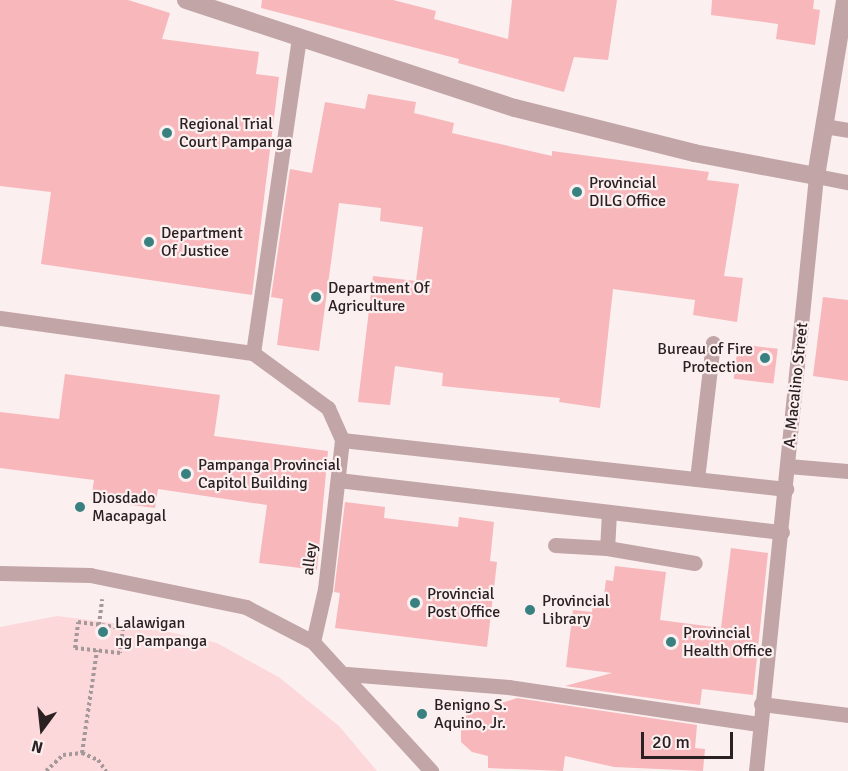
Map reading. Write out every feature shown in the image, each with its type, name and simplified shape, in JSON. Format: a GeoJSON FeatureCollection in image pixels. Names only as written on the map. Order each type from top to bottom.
{"type":"FeatureCollection","features":[{"type":"Feature","properties":{"kind":"street"},"geometry":{"type":"LineString","coordinates":[[186,0],[515,108],[694,153],[816,176]]}},
{"type":"Feature","properties":{"kind":"street","name":"A. Macalino Street"},"geometry":{"type":"LineString","coordinates":[[816,176],[845,0]]}},
{"type":"Feature","properties":{"kind":"lane"},"geometry":{"type":"LineString","coordinates":[[254,353],[299,37]]}},
{"type":"Feature","properties":{"kind":"lane"},"geometry":{"type":"LineString","coordinates":[[824,126],[848,130]]}},
{"type":"Feature","properties":{"kind":"lane"},"geometry":{"type":"LineString","coordinates":[[816,176],[848,182]]}},
{"type":"Feature","properties":{"kind":"lane","name":"A. Macalino Street"},"geometry":{"type":"LineString","coordinates":[[756,771],[761,704],[782,532],[816,176]]}},
{"type":"Feature","properties":{"kind":"lane"},"geometry":{"type":"LineString","coordinates":[[0,318],[254,353],[328,408],[342,440],[786,489]]}},
{"type":"Feature","properties":{"kind":"lane"},"geometry":{"type":"LineString","coordinates":[[697,479],[713,343]]}},
{"type":"Feature","properties":{"kind":"lane","name":"alley"},"geometry":{"type":"LineString","coordinates":[[313,642],[325,589],[342,440]]}},
{"type":"Feature","properties":{"kind":"lane"},"geometry":{"type":"LineString","coordinates":[[788,466],[848,471]]}},
{"type":"Feature","properties":{"kind":"lane"},"geometry":{"type":"LineString","coordinates":[[338,480],[782,532]]}},
{"type":"Feature","properties":{"kind":"lane"},"geometry":{"type":"LineString","coordinates":[[606,548],[609,512]]}},
{"type":"Feature","properties":{"kind":"lane"},"geometry":{"type":"LineString","coordinates":[[555,545],[606,548],[695,563]]}},
{"type":"Feature","properties":{"kind":"lane"},"geometry":{"type":"LineString","coordinates":[[0,573],[90,575],[246,607],[313,642],[347,674],[431,771]]}},
{"type":"Feature","properties":{"kind":"lane"},"geometry":{"type":"LineString","coordinates":[[347,674],[508,687],[760,724]]}},
{"type":"Feature","properties":{"kind":"lane"},"geometry":{"type":"LineString","coordinates":[[761,704],[848,715]]}},
{"type":"Feature","properties":{"kind":"path"},"geometry":{"type":"LineString","coordinates":[[78,622],[123,628],[120,653],[97,650],[75,648],[78,622]]}},
{"type":"Feature","properties":{"kind":"path"},"geometry":{"type":"LineString","coordinates":[[82,753],[97,650]]}},
{"type":"Feature","properties":{"kind":"path"},"geometry":{"type":"LineString","coordinates":[[46,771],[63,755],[82,753],[98,760],[106,771]]}},
{"type":"Feature","properties":{"kind":"shaded area"},"geometry":{"type":"Polygon","coordinates":[[[57,616],[152,628],[217,643],[280,678],[339,726],[377,771],[0,771],[0,627],[57,616]]]}},
{"type":"Feature","properties":{"kind":"building"},"geometry":{"type":"Polygon","coordinates":[[[0,0],[128,0],[170,13],[162,39],[259,52],[256,74],[279,77],[252,295],[41,264],[51,192],[0,186],[0,0]]]}},
{"type":"Feature","properties":{"kind":"building"},"geometry":{"type":"Polygon","coordinates":[[[262,0],[393,0],[436,11],[434,19],[508,39],[512,0],[617,0],[608,60],[574,57],[564,92],[458,63],[459,59],[261,8],[262,0]]]}},
{"type":"Feature","properties":{"kind":"building"},"geometry":{"type":"Polygon","coordinates":[[[712,0],[814,0],[813,9],[820,10],[815,45],[776,39],[778,24],[711,15],[712,0]]]}},
{"type":"Feature","properties":{"kind":"building"},"geometry":{"type":"Polygon","coordinates":[[[368,94],[416,102],[414,113],[454,123],[452,133],[552,156],[552,151],[709,172],[707,180],[739,184],[724,276],[743,278],[737,322],[693,315],[695,300],[613,289],[600,408],[559,402],[560,398],[442,386],[443,373],[395,366],[390,405],[358,402],[373,276],[416,281],[423,227],[380,221],[381,208],[339,203],[319,351],[277,345],[283,299],[271,297],[290,169],[312,173],[325,102],[365,109],[368,94]]]}},
{"type":"Feature","properties":{"kind":"building"},"geometry":{"type":"Polygon","coordinates":[[[823,297],[848,300],[848,381],[813,376],[823,297]]]}},
{"type":"Feature","properties":{"kind":"building"},"geometry":{"type":"Polygon","coordinates":[[[738,344],[778,349],[773,384],[734,379],[738,344]]]}},
{"type":"Feature","properties":{"kind":"building","name":"Pampanga Provincial Capitol Building"},"geometry":{"type":"Polygon","coordinates":[[[65,374],[220,395],[214,436],[328,451],[317,570],[259,563],[267,505],[158,489],[155,508],[91,500],[94,480],[0,468],[0,412],[59,419],[65,374]]]}},
{"type":"Feature","properties":{"kind":"building","name":"Provincial Post Office"},"geometry":{"type":"Polygon","coordinates":[[[345,502],[385,507],[384,518],[458,527],[459,517],[494,522],[490,561],[497,562],[487,647],[335,628],[340,593],[334,592],[345,502]]]}},
{"type":"Feature","properties":{"kind":"building"},"geometry":{"type":"Polygon","coordinates":[[[731,548],[768,553],[753,695],[702,689],[700,705],[565,686],[612,673],[566,667],[573,610],[592,612],[593,602],[603,603],[606,580],[613,581],[615,566],[666,572],[660,620],[721,628],[731,548]]]}},
{"type":"Feature","properties":{"kind":"building"},"geometry":{"type":"Polygon","coordinates":[[[517,698],[697,725],[695,748],[705,749],[703,771],[614,767],[565,756],[563,771],[488,768],[488,756],[472,752],[461,742],[461,728],[467,714],[517,698]]]}},
{"type":"Feature","properties":{"kind":"place","name":"Regional Trial Court Pampanga"},"geometry":{"type":"Point","coordinates":[167,133]}},
{"type":"Feature","properties":{"kind":"place","name":"Provincial DILG Office"},"geometry":{"type":"Point","coordinates":[577,192]}},
{"type":"Feature","properties":{"kind":"place","name":"Department Of Justice"},"geometry":{"type":"Point","coordinates":[149,242]}},
{"type":"Feature","properties":{"kind":"place","name":"Department Of Agriculture"},"geometry":{"type":"Point","coordinates":[316,297]}},
{"type":"Feature","properties":{"kind":"place","name":"Bureau of Fire Protection"},"geometry":{"type":"Point","coordinates":[765,358]}},
{"type":"Feature","properties":{"kind":"place","name":"Pampanga Provincial Capitol Building"},"geometry":{"type":"Point","coordinates":[186,474]}},
{"type":"Feature","properties":{"kind":"place","name":"Diosdado Macapagal"},"geometry":{"type":"Point","coordinates":[80,507]}},
{"type":"Feature","properties":{"kind":"place","name":"Provincial Post Office"},"geometry":{"type":"Point","coordinates":[415,603]}},
{"type":"Feature","properties":{"kind":"place","name":"Provincial Library"},"geometry":{"type":"Point","coordinates":[530,610]}},
{"type":"Feature","properties":{"kind":"place","name":"Lalawigan ng Pampanga"},"geometry":{"type":"Point","coordinates":[103,632]}},
{"type":"Feature","properties":{"kind":"place","name":"Provincial Health Office"},"geometry":{"type":"Point","coordinates":[671,642]}},
{"type":"Feature","properties":{"kind":"place","name":"Benigno S. Aquino, Jr."},"geometry":{"type":"Point","coordinates":[422,714]}}]}
